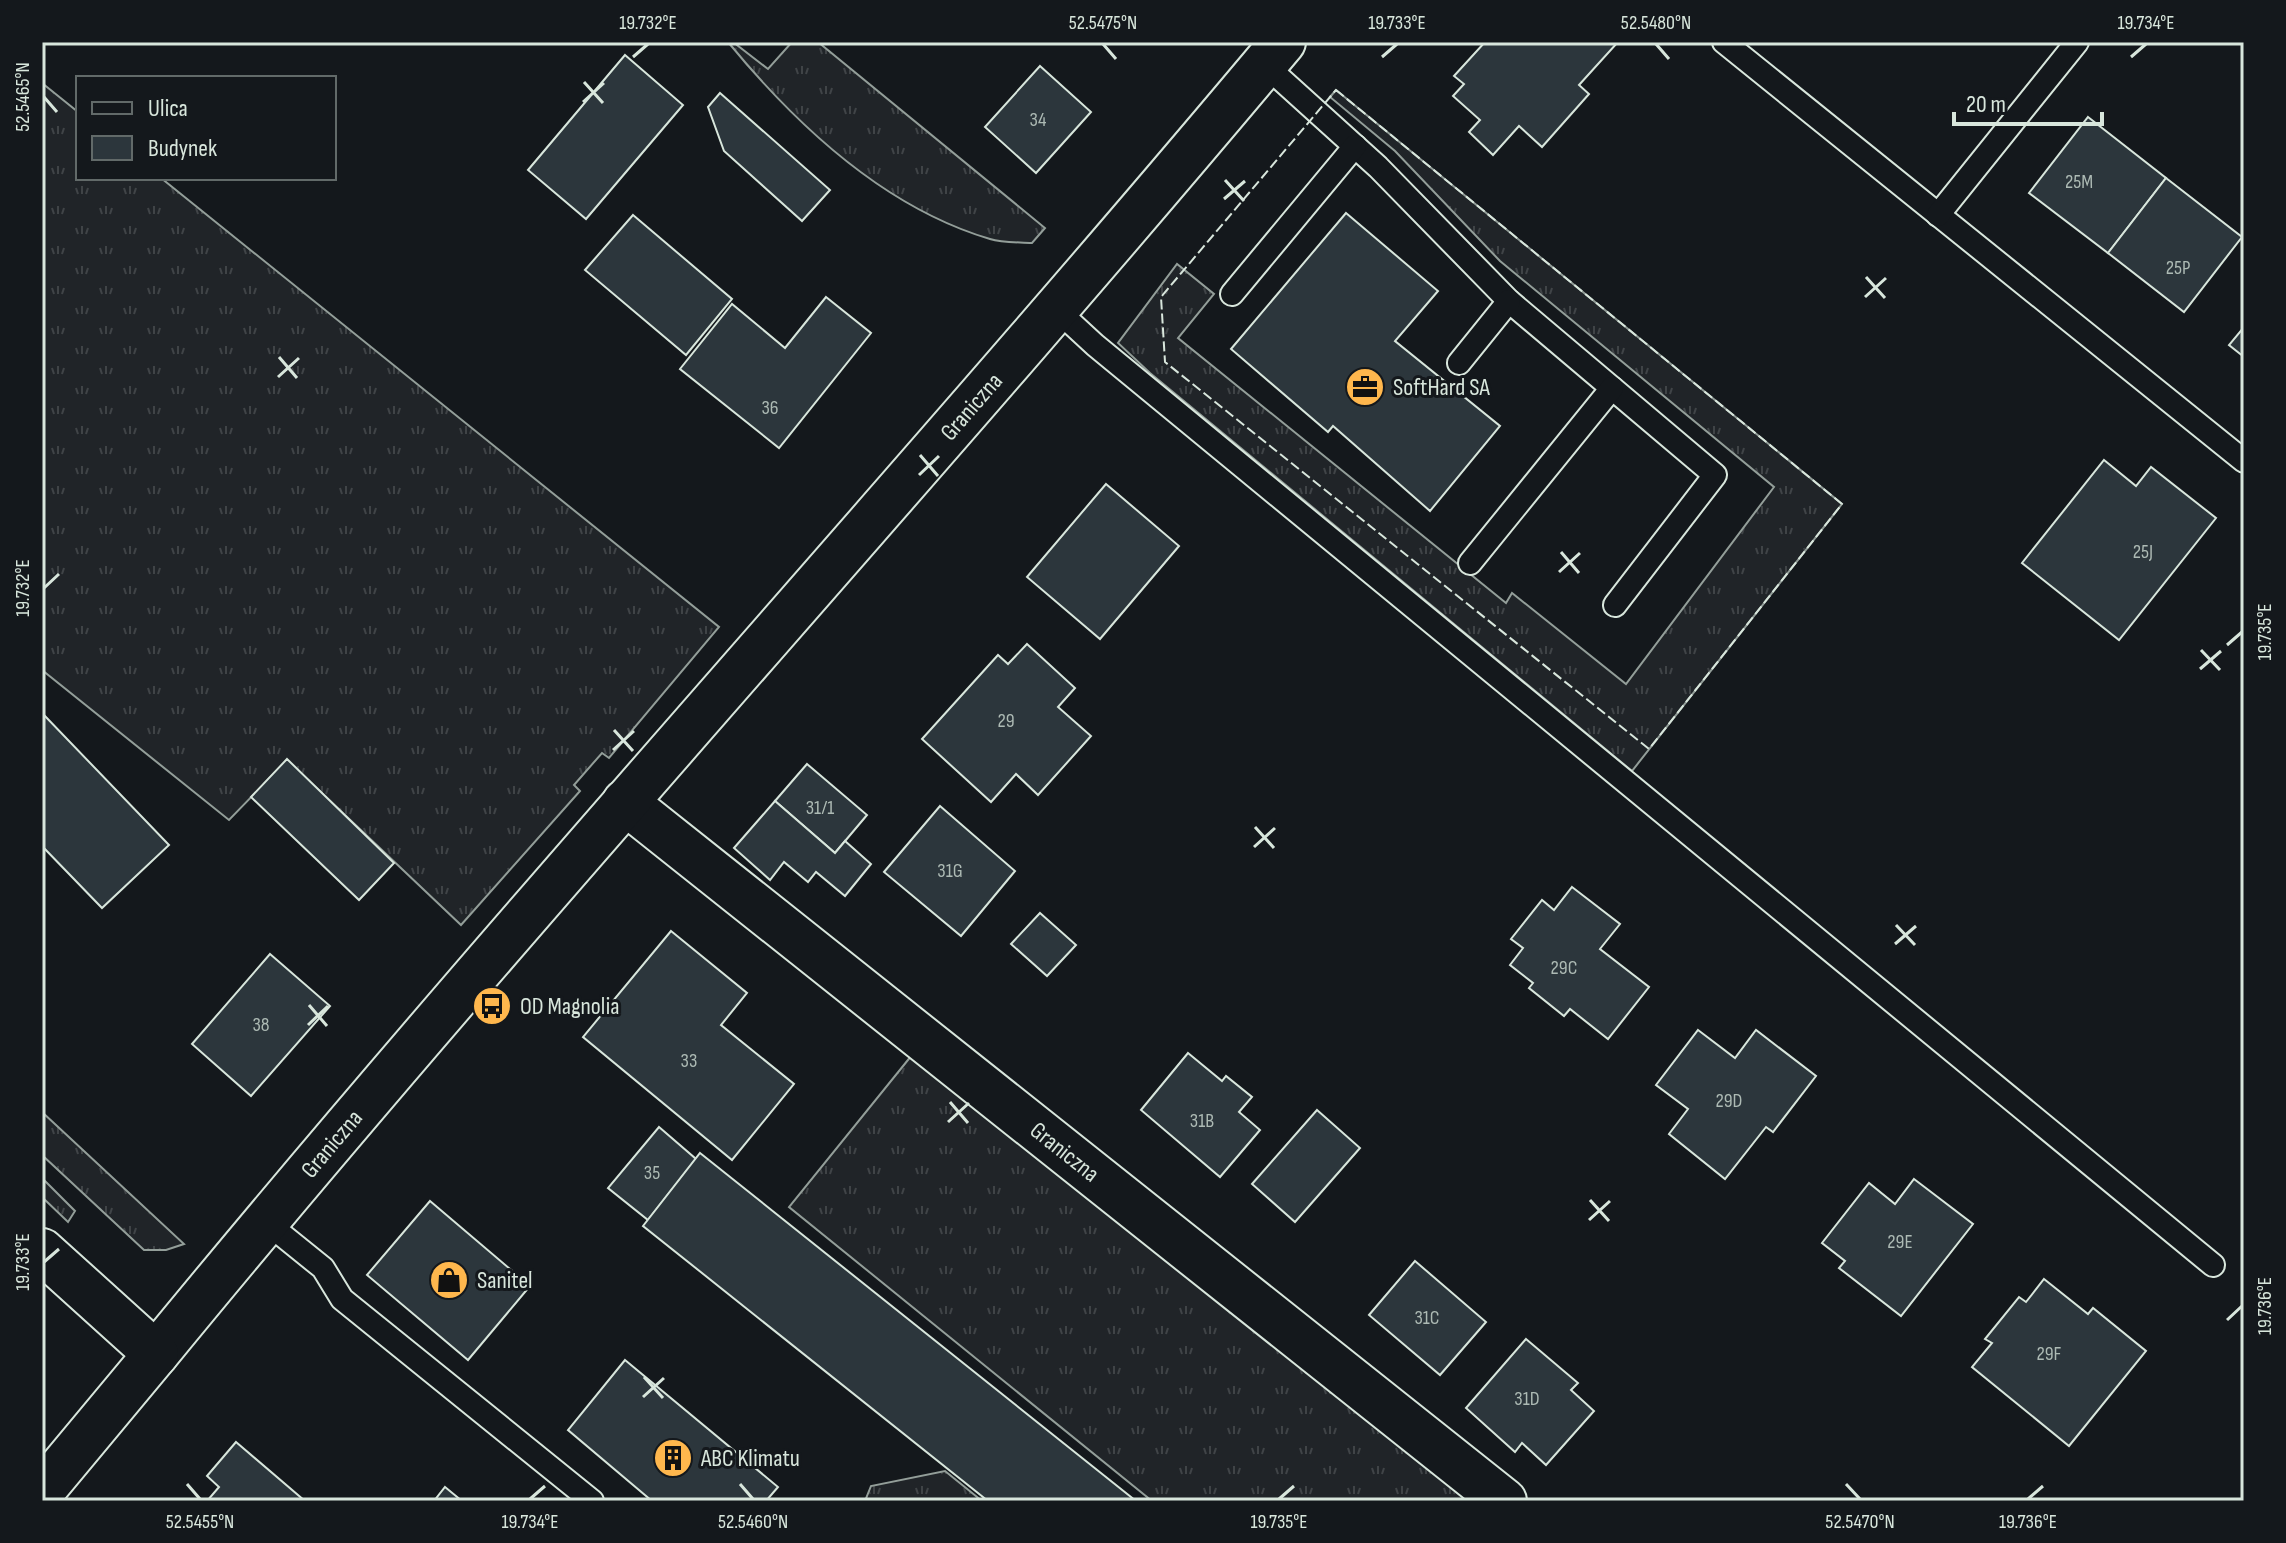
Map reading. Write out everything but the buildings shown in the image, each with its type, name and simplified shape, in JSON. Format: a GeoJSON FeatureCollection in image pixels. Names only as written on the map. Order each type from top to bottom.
{"type":"FeatureCollection","features":[{"type":"Feature","properties":{"kind":"street","name":"Graniczna"},"geometry":{"type":"LineString","coordinates":[[52,1492],[156,1354],[266,1222],[625,802],[1056,309],[1273,53]]}},
{"type":"Feature","properties":{"kind":"street","name":"Graniczna"},"geometry":{"type":"LineString","coordinates":[[625,802],[1504,1501]]}},
{"type":"Feature","properties":{"kind":"street"},"geometry":{"type":"LineString","coordinates":[[42,1251],[156,1354]]}},
{"type":"Feature","properties":{"kind":"lane"},"geometry":{"type":"LineString","coordinates":[[1724,42],[2244,461]]}},
{"type":"Feature","properties":{"kind":"lane"},"geometry":{"type":"LineString","coordinates":[[1938,215],[2077,42]]}},
{"type":"Feature","properties":{"kind":"lane"},"geometry":{"type":"LineString","coordinates":[[1273,53],[1355,146],[1509,301],[1715,475],[1615,605]]}},
{"type":"Feature","properties":{"kind":"lane"},"geometry":{"type":"LineString","coordinates":[[1232,294],[1355,146]]}},
{"type":"Feature","properties":{"kind":"lane"},"geometry":{"type":"LineString","coordinates":[[1459,363],[1509,301]]}},
{"type":"Feature","properties":{"kind":"lane"},"geometry":{"type":"LineString","coordinates":[[1056,309],[1095,345],[2213,1265]]}},
{"type":"Feature","properties":{"kind":"lane"},"geometry":{"type":"LineString","coordinates":[[1470,563],[1612,388]]}},
{"type":"Feature","properties":{"kind":"lane"},"geometry":{"type":"LineString","coordinates":[[266,1222],[323,1268],[342,1299],[592,1501]]}},
{"type":"Feature","properties":{"kind":"green space"},"geometry":{"type":"Polygon","coordinates":[[[728,42],[733,42],[768,69],[792,42],[818,42],[1045,228],[1032,243],[1000,241],[951,225],[914,207],[879,185],[813,133],[728,42]]]}},
{"type":"Feature","properties":{"kind":"green space"},"geometry":{"type":"Polygon","coordinates":[[[42,83],[76,110],[76,180],[163,180],[719,627],[609,758],[602,753],[574,785],[580,791],[461,925],[287,760],[229,820],[42,670],[42,83]]]}},
{"type":"Feature","properties":{"kind":"green space"},"geometry":{"type":"Polygon","coordinates":[[[1336,90],[1842,504],[1632,771],[1150,373],[1118,343],[1177,264],[1214,294],[1178,338],[1506,603],[1512,593],[1626,684],[1774,487],[1500,261],[1395,151],[1330,97],[1336,90]]]}},
{"type":"Feature","properties":{"kind":"green space"},"geometry":{"type":"Polygon","coordinates":[[[916,1050],[1484,1501],[1152,1501],[789,1207],[916,1050]]]}},
{"type":"Feature","properties":{"kind":"green space"},"geometry":{"type":"Polygon","coordinates":[[[42,1112],[184,1244],[166,1250],[144,1250],[42,1155],[42,1112]]]}},
{"type":"Feature","properties":{"kind":"green space"},"geometry":{"type":"Polygon","coordinates":[[[42,1178],[75,1211],[68,1222],[42,1197],[42,1178]]]}},
{"type":"Feature","properties":{"kind":"green space"},"geometry":{"type":"Polygon","coordinates":[[[945,1471],[982,1501],[865,1501],[871,1486],[945,1471]]]}},
{"type":"Feature","properties":{"kind":"fence"},"geometry":{"type":"LineString","coordinates":[[1336,90],[1842,504],[1649,749],[1165,362],[1161,297],[1336,90]]}},
{"type":"Feature","properties":{"kind":"place","name":"SoftHard SA"},"geometry":{"type":"Point","coordinates":[1365,387]}},
{"type":"Feature","properties":{"kind":"place","name":"OD Magnolia"},"geometry":{"type":"Point","coordinates":[492,1006]}},
{"type":"Feature","properties":{"kind":"place","name":"Sanitel"},"geometry":{"type":"Point","coordinates":[449,1280]}},
{"type":"Feature","properties":{"kind":"place","name":"ABC Klimatu"},"geometry":{"type":"Point","coordinates":[673,1458]}}]}
